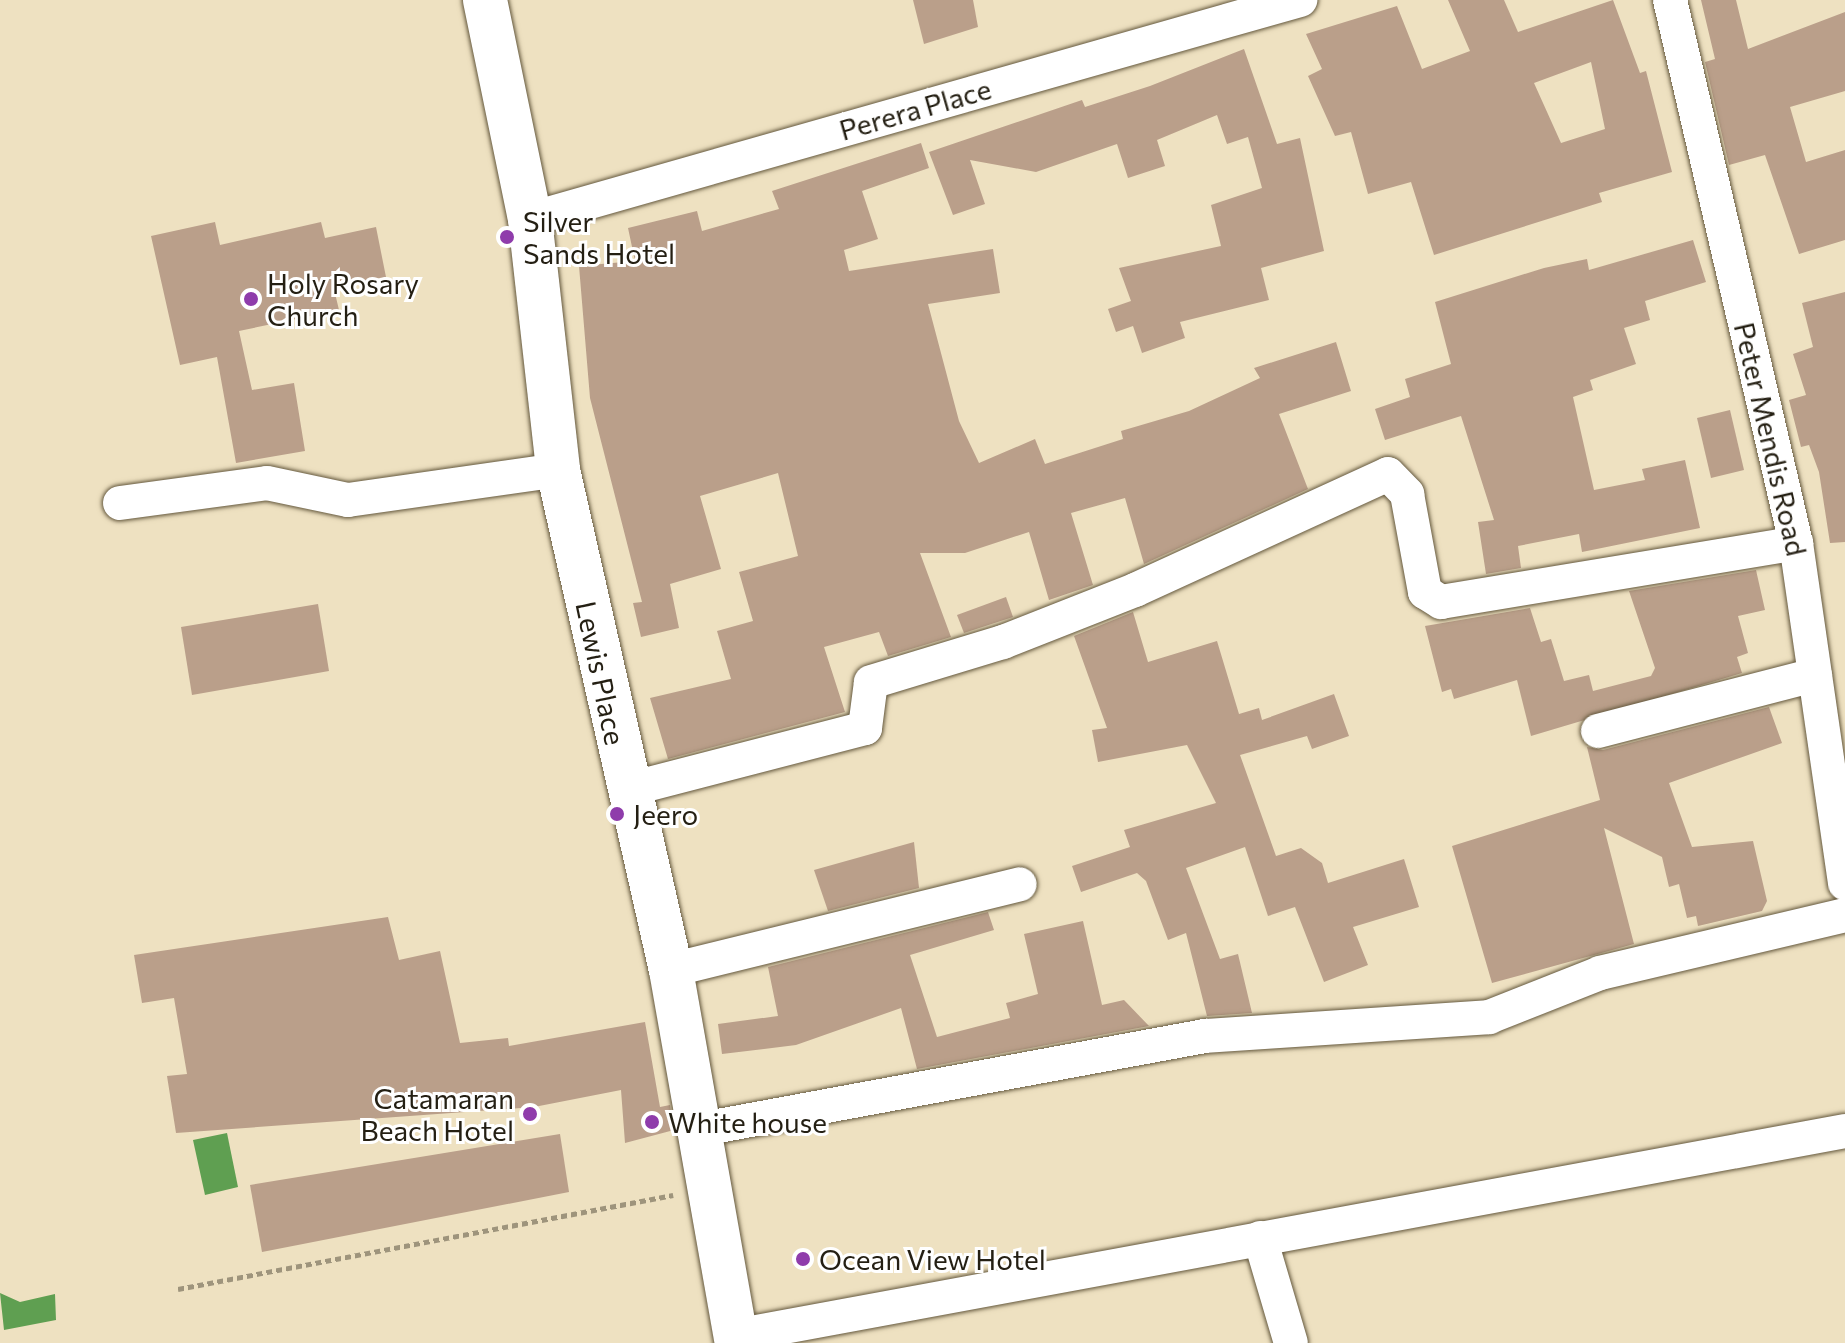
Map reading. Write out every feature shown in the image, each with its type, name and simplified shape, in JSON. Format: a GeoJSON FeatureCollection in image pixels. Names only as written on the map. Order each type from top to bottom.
{"type":"FeatureCollection","features":[{"type":"Feature","properties":{"kind":"street","name":"Lewis Place"},"geometry":{"type":"LineString","coordinates":[[485,0],[530,219],[558,470],[626,790],[671,970],[702,1129],[709,1189],[736,1340]]}},
{"type":"Feature","properties":{"kind":"street","name":"Perera Place"},"geometry":{"type":"LineString","coordinates":[[530,219],[1300,0]]}},
{"type":"Feature","properties":{"kind":"street","name":"Peter Mendis Road"},"geometry":{"type":"LineString","coordinates":[[1670,0],[1796,543],[1842,840],[1845,883]]}},
{"type":"Feature","properties":{"kind":"street"},"geometry":{"type":"LineString","coordinates":[[120,503],[267,483],[348,500],[558,470]]}},
{"type":"Feature","properties":{"kind":"street"},"geometry":{"type":"LineString","coordinates":[[626,790],[865,728],[871,682],[1003,642],[1135,590],[1388,474],[1407,494],[1425,592],[1441,602],[1796,543]]}},
{"type":"Feature","properties":{"kind":"street"},"geometry":{"type":"LineString","coordinates":[[1598,731],[1815,675]]}},
{"type":"Feature","properties":{"kind":"street"},"geometry":{"type":"LineString","coordinates":[[671,970],[1020,884]]}},
{"type":"Feature","properties":{"kind":"street"},"geometry":{"type":"LineString","coordinates":[[702,1129],[1205,1036],[1489,1017],[1600,973],[1845,915]]}},
{"type":"Feature","properties":{"kind":"street"},"geometry":{"type":"LineString","coordinates":[[736,1340],[1260,1238],[1845,1131]]}},
{"type":"Feature","properties":{"kind":"street"},"geometry":{"type":"LineString","coordinates":[[1260,1238],[1291,1343]]}},
{"type":"Feature","properties":{"kind":"path"},"geometry":{"type":"LineString","coordinates":[[178,1289],[709,1189]]}},
{"type":"Feature","properties":{"kind":"shaded area"},"geometry":{"type":"Polygon","coordinates":[[[227,1133],[238,1187],[205,1195],[193,1140],[227,1133]]]}},
{"type":"Feature","properties":{"kind":"shaded area"},"geometry":{"type":"Polygon","coordinates":[[[0,1293],[20,1302],[55,1294],[56,1320],[4,1330],[0,1293]]]}},
{"type":"Feature","properties":{"kind":"building"},"geometry":{"type":"Polygon","coordinates":[[[913,0],[973,0],[978,27],[924,44],[913,0]]]}},
{"type":"Feature","properties":{"kind":"building"},"geometry":{"type":"Polygon","coordinates":[[[1448,0],[1504,0],[1518,32],[1613,0],[1640,73],[1646,71],[1672,172],[1599,193],[1602,202],[1434,255],[1411,182],[1368,194],[1351,132],[1335,136],[1308,76],[1322,69],[1306,34],[1397,6],[1422,69],[1470,51],[1448,0]],[[1591,62],[1534,83],[1561,143],[1605,129],[1591,62]]]}},
{"type":"Feature","properties":{"kind":"building"},"geometry":{"type":"Polygon","coordinates":[[[1701,0],[1736,0],[1748,49],[1845,12],[1845,91],[1790,107],[1806,162],[1845,150],[1845,240],[1799,254],[1765,155],[1729,165],[1705,62],[1715,59],[1701,0]]]}},
{"type":"Feature","properties":{"kind":"building"},"geometry":{"type":"Polygon","coordinates":[[[1244,49],[1277,144],[1300,138],[1324,251],[1261,268],[1269,300],[1180,322],[1185,338],[1142,353],[1133,326],[1116,332],[1108,309],[1131,301],[1119,268],[1221,246],[1211,205],[1262,188],[1248,137],[1227,144],[1217,115],[1157,140],[1165,166],[1128,178],[1117,144],[1036,172],[970,160],[985,204],[953,215],[929,152],[1082,100],[1085,107],[1150,86],[1244,49]]]}},
{"type":"Feature","properties":{"kind":"building"},"geometry":{"type":"Polygon","coordinates":[[[921,143],[929,168],[862,191],[878,239],[844,250],[849,271],[993,249],[1000,293],[928,304],[959,421],[979,463],[1035,439],[1045,464],[1123,439],[1121,431],[1189,411],[1260,378],[1254,368],[1336,342],[1351,391],[1279,414],[1308,489],[1144,564],[1125,498],[1071,513],[1093,585],[1049,600],[1029,532],[965,553],[920,553],[951,637],[888,656],[879,632],[824,647],[845,712],[668,759],[650,698],[731,679],[717,631],[753,621],[739,572],[798,556],[778,473],[700,496],[721,569],[670,584],[679,628],[641,637],[633,603],[642,602],[590,398],[579,266],[635,261],[628,228],[697,211],[702,231],[779,209],[772,191],[921,143]]]}},
{"type":"Feature","properties":{"kind":"building","name":"Holy Rosary Church"},"geometry":{"type":"Polygon","coordinates":[[[215,222],[220,245],[321,222],[325,238],[376,227],[386,277],[334,289],[339,310],[239,331],[252,390],[294,383],[305,451],[236,463],[217,357],[180,365],[151,236],[215,222]]]}},
{"type":"Feature","properties":{"kind":"building"},"geometry":{"type":"Polygon","coordinates":[[[1693,240],[1706,282],[1645,301],[1650,320],[1624,328],[1636,364],[1590,380],[1593,390],[1573,397],[1594,490],[1645,480],[1642,469],[1685,460],[1700,528],[1582,552],[1579,534],[1518,546],[1521,568],[1486,574],[1478,522],[1494,520],[1461,416],[1385,440],[1375,409],[1410,397],[1405,379],[1451,364],[1435,302],[1544,268],[1587,259],[1589,270],[1693,240]]]}},
{"type":"Feature","properties":{"kind":"building"},"geometry":{"type":"Polygon","coordinates":[[[1845,292],[1845,542],[1830,543],[1819,472],[1809,445],[1801,447],[1789,400],[1806,395],[1793,354],[1813,347],[1802,303],[1845,292]]]}},
{"type":"Feature","properties":{"kind":"building"},"geometry":{"type":"Polygon","coordinates":[[[1730,410],[1744,470],[1711,478],[1697,418],[1730,410]]]}},
{"type":"Feature","properties":{"kind":"building"},"geometry":{"type":"Polygon","coordinates":[[[1756,570],[1765,610],[1738,616],[1748,653],[1737,657],[1742,673],[1531,736],[1517,680],[1454,699],[1451,689],[1442,692],[1425,626],[1530,608],[1541,642],[1551,639],[1564,681],[1589,675],[1593,691],[1651,676],[1655,668],[1629,591],[1756,570]]]}},
{"type":"Feature","properties":{"kind":"building"},"geometry":{"type":"Polygon","coordinates":[[[1006,597],[1013,617],[964,633],[957,615],[1006,597]]]}},
{"type":"Feature","properties":{"kind":"building"},"geometry":{"type":"Polygon","coordinates":[[[318,604],[329,671],[192,695],[181,627],[318,604]]]}},
{"type":"Feature","properties":{"kind":"building"},"geometry":{"type":"Polygon","coordinates":[[[1133,612],[1148,662],[1217,641],[1239,714],[1259,708],[1262,720],[1334,694],[1349,736],[1312,749],[1307,736],[1240,755],[1276,856],[1301,848],[1322,863],[1328,883],[1404,859],[1419,907],[1353,927],[1368,965],[1324,982],[1295,907],[1268,916],[1245,847],[1186,868],[1220,959],[1238,954],[1252,1013],[1207,1016],[1186,933],[1168,940],[1146,881],[1137,873],[1081,892],[1072,866],[1130,847],[1124,830],[1216,803],[1187,745],[1098,762],[1092,730],[1107,728],[1074,636],[1133,612]]]}},
{"type":"Feature","properties":{"kind":"building"},"geometry":{"type":"Polygon","coordinates":[[[1769,707],[1782,743],[1669,783],[1692,847],[1753,841],[1767,901],[1762,911],[1698,926],[1696,916],[1687,918],[1679,884],[1669,887],[1662,857],[1604,828],[1634,944],[1492,983],[1452,846],[1600,800],[1587,747],[1603,750],[1769,707]]]}},
{"type":"Feature","properties":{"kind":"building"},"geometry":{"type":"Polygon","coordinates":[[[914,842],[919,888],[828,911],[814,870],[914,842]]]}},
{"type":"Feature","properties":{"kind":"building"},"geometry":{"type":"Polygon","coordinates":[[[988,912],[994,930],[910,955],[937,1037],[1010,1018],[1006,1003],[1038,994],[1024,934],[1083,921],[1102,1005],[1124,1000],[1149,1026],[917,1069],[901,1008],[796,1045],[722,1054],[718,1024],[778,1016],[768,967],[988,912]]]}},
{"type":"Feature","properties":{"kind":"building"},"geometry":{"type":"Polygon","coordinates":[[[388,917],[399,960],[440,951],[460,1043],[508,1038],[509,1046],[645,1022],[660,1107],[670,1105],[674,1130],[625,1143],[621,1090],[534,1107],[176,1133],[167,1076],[187,1074],[174,998],[142,1003],[134,955],[388,917]]]}},
{"type":"Feature","properties":{"kind":"building"},"geometry":{"type":"Polygon","coordinates":[[[560,1134],[569,1192],[262,1252],[250,1185],[560,1134]]]}},
{"type":"Feature","properties":{"kind":"place","name":"Silver Sands Hotel"},"geometry":{"type":"Point","coordinates":[507,237]}},
{"type":"Feature","properties":{"kind":"place","name":"Holy Rosary Church"},"geometry":{"type":"Point","coordinates":[251,299]}},
{"type":"Feature","properties":{"kind":"place","name":"Jeero"},"geometry":{"type":"Point","coordinates":[617,814]}},
{"type":"Feature","properties":{"kind":"place","name":"Catamaran Beach Hotel"},"geometry":{"type":"Point","coordinates":[530,1114]}},
{"type":"Feature","properties":{"kind":"place","name":"White house"},"geometry":{"type":"Point","coordinates":[652,1122]}},
{"type":"Feature","properties":{"kind":"place","name":"Ocean View Hotel"},"geometry":{"type":"Point","coordinates":[803,1259]}}]}
